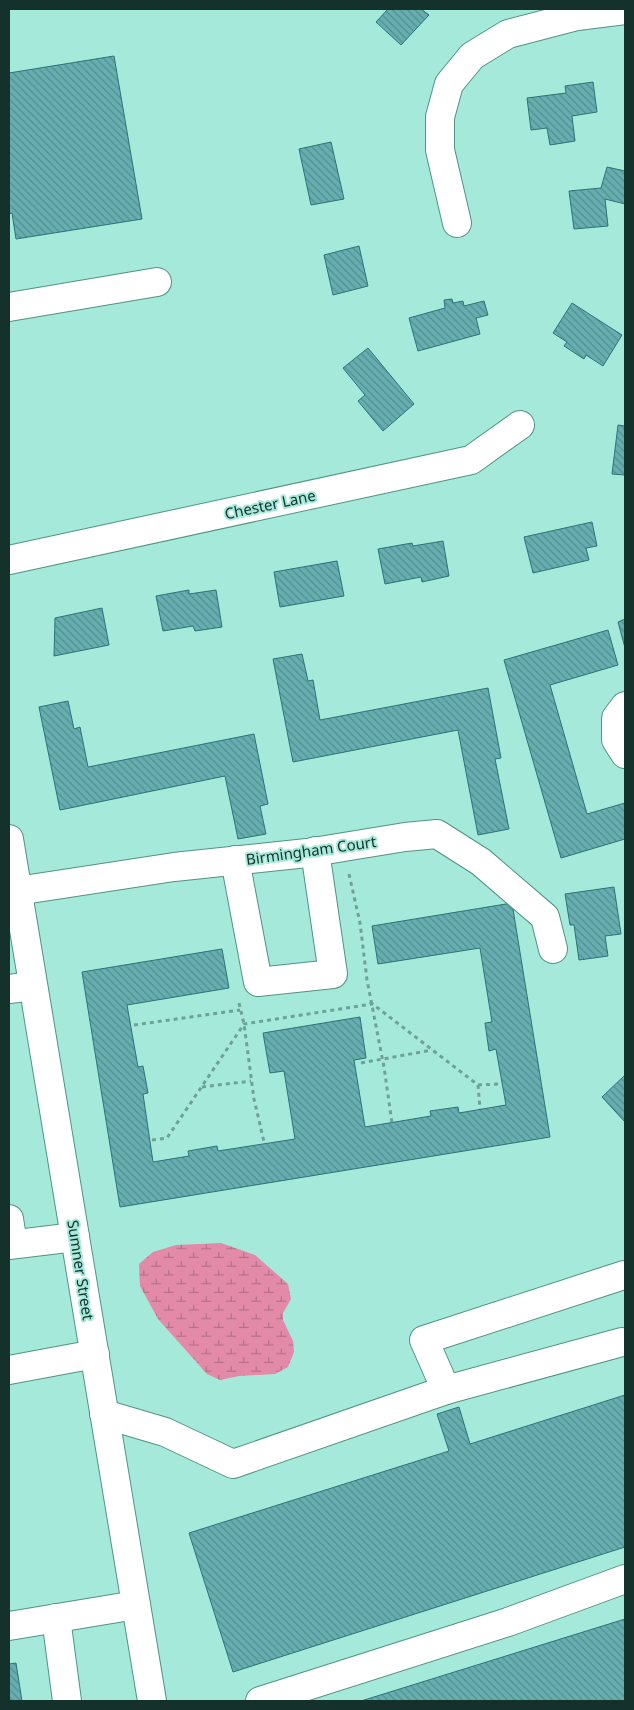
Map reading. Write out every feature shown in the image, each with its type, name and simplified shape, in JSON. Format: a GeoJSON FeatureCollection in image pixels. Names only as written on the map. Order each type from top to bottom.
{"type":"FeatureCollection","features":[{"type":"Feature","properties":{"kind":"street"},"geometry":{"type":"LineString","coordinates":[[457,223],[440,150],[440,117],[449,84],[472,56],[508,34],[577,16],[625,10]]}},
{"type":"Feature","properties":{"kind":"street"},"geometry":{"type":"LineString","coordinates":[[9,307],[157,282]]}},
{"type":"Feature","properties":{"kind":"street","name":"Chester Lane"},"geometry":{"type":"LineString","coordinates":[[9,560],[471,460],[520,425]]}},
{"type":"Feature","properties":{"kind":"street"},"geometry":{"type":"LineString","coordinates":[[625,706],[616,718],[616,740],[625,754]]}},
{"type":"Feature","properties":{"kind":"street","name":"Birmingham Court"},"geometry":{"type":"LineString","coordinates":[[17,891],[174,867],[315,851],[404,837],[437,834],[481,862],[545,918],[553,949]]}},
{"type":"Feature","properties":{"kind":"street","name":"Sumner Street"},"geometry":{"type":"LineString","coordinates":[[9,840],[17,891],[21,987],[75,1237],[152,1701]]}},
{"type":"Feature","properties":{"kind":"street"},"geometry":{"type":"LineString","coordinates":[[235,860],[258,982],[333,974],[315,851]]}},
{"type":"Feature","properties":{"kind":"street"},"geometry":{"type":"LineString","coordinates":[[10,1236],[75,1237]]}},
{"type":"Feature","properties":{"kind":"street"},"geometry":{"type":"LineString","coordinates":[[446,1390],[424,1340],[624,1275]]}},
{"type":"Feature","properties":{"kind":"street"},"geometry":{"type":"LineString","coordinates":[[104,1414],[165,1432],[233,1464],[446,1390],[622,1342]]}},
{"type":"Feature","properties":{"kind":"street"},"geometry":{"type":"LineString","coordinates":[[9,1370],[94,1354]]}},
{"type":"Feature","properties":{"kind":"street"},"geometry":{"type":"LineString","coordinates":[[265,1701],[508,1622],[625,1580]]}},
{"type":"Feature","properties":{"kind":"street"},"geometry":{"type":"LineString","coordinates":[[9,1626],[136,1605]]}},
{"type":"Feature","properties":{"kind":"street"},"geometry":{"type":"LineString","coordinates":[[56,1618],[67,1701]]}},
{"type":"Feature","properties":{"kind":"path"},"geometry":{"type":"LineString","coordinates":[[348,866],[360,923],[367,980],[383,1059],[392,1123]]}},
{"type":"Feature","properties":{"kind":"path"},"geometry":{"type":"LineString","coordinates":[[152,1140],[167,1138],[244,1024],[371,1003],[478,1085],[498,1084]]}},
{"type":"Feature","properties":{"kind":"path"},"geometry":{"type":"LineString","coordinates":[[134,1025],[240,1010]]}},
{"type":"Feature","properties":{"kind":"path"},"geometry":{"type":"LineString","coordinates":[[244,1024],[251,1081],[264,1142]]}},
{"type":"Feature","properties":{"kind":"path"},"geometry":{"type":"LineString","coordinates":[[362,1063],[433,1050]]}},
{"type":"Feature","properties":{"kind":"path"},"geometry":{"type":"LineString","coordinates":[[202,1088],[251,1081]]}},
{"type":"Feature","properties":{"kind":"path"},"geometry":{"type":"LineString","coordinates":[[478,1085],[480,1109]]}},
{"type":"Feature","properties":{"kind":"green space"},"geometry":{"type":"Polygon","coordinates":[[[221,1243],[255,1255],[288,1284],[291,1299],[283,1313],[283,1320],[293,1341],[294,1352],[288,1367],[275,1374],[239,1376],[220,1380],[207,1374],[158,1319],[140,1286],[139,1264],[153,1252],[176,1245],[221,1243]]]}},
{"type":"Feature","properties":{"kind":"building"},"geometry":{"type":"Polygon","coordinates":[[[388,9],[421,9],[429,15],[401,45],[376,22],[388,9]]]}},
{"type":"Feature","properties":{"kind":"building"},"geometry":{"type":"Polygon","coordinates":[[[114,56],[142,219],[16,239],[12,213],[9,214],[9,73],[114,56]]]}},
{"type":"Feature","properties":{"kind":"building"},"geometry":{"type":"Polygon","coordinates":[[[593,82],[597,112],[572,116],[575,141],[550,145],[547,128],[531,130],[527,98],[566,93],[565,86],[593,82]]]}},
{"type":"Feature","properties":{"kind":"building"},"geometry":{"type":"Polygon","coordinates":[[[331,142],[344,199],[311,205],[299,149],[331,142]]]}},
{"type":"Feature","properties":{"kind":"building"},"geometry":{"type":"Polygon","coordinates":[[[607,167],[625,171],[625,204],[605,199],[608,226],[574,229],[569,191],[601,188],[607,167]]]}},
{"type":"Feature","properties":{"kind":"building"},"geometry":{"type":"Polygon","coordinates":[[[359,246],[368,286],[333,295],[324,255],[359,246]]]}},
{"type":"Feature","properties":{"kind":"building"},"geometry":{"type":"Polygon","coordinates":[[[452,299],[453,303],[463,301],[464,306],[484,301],[488,315],[476,318],[480,334],[418,351],[409,318],[445,308],[444,300],[452,299]]]}},
{"type":"Feature","properties":{"kind":"building"},"geometry":{"type":"Polygon","coordinates":[[[572,303],[622,335],[603,366],[586,355],[584,359],[564,346],[567,342],[553,333],[572,303]]]}},
{"type":"Feature","properties":{"kind":"building"},"geometry":{"type":"Polygon","coordinates":[[[368,348],[414,404],[383,431],[358,401],[365,395],[343,368],[368,348]]]}},
{"type":"Feature","properties":{"kind":"building"},"geometry":{"type":"Polygon","coordinates":[[[618,425],[625,426],[625,475],[612,474],[618,425]]]}},
{"type":"Feature","properties":{"kind":"building"},"geometry":{"type":"Polygon","coordinates":[[[592,522],[597,546],[586,548],[589,560],[533,573],[524,537],[592,522]]]}},
{"type":"Feature","properties":{"kind":"building"},"geometry":{"type":"Polygon","coordinates":[[[443,541],[449,576],[422,582],[421,577],[385,584],[378,549],[412,543],[413,546],[443,541]]]}},
{"type":"Feature","properties":{"kind":"building"},"geometry":{"type":"Polygon","coordinates":[[[337,561],[344,596],[280,607],[274,572],[337,561]]]}},
{"type":"Feature","properties":{"kind":"building"},"geometry":{"type":"Polygon","coordinates":[[[189,590],[189,594],[216,590],[222,627],[195,631],[193,626],[163,631],[156,596],[189,590]]]}},
{"type":"Feature","properties":{"kind":"building"},"geometry":{"type":"Polygon","coordinates":[[[102,608],[109,645],[54,656],[55,618],[102,608]]]}},
{"type":"Feature","properties":{"kind":"building"},"geometry":{"type":"Polygon","coordinates":[[[625,619],[625,648],[618,622],[625,619]]]}},
{"type":"Feature","properties":{"kind":"building"},"geometry":{"type":"Polygon","coordinates":[[[608,630],[618,665],[550,685],[587,814],[625,803],[625,839],[561,858],[504,660],[608,630]]]}},
{"type":"Feature","properties":{"kind":"building"},"geometry":{"type":"Polygon","coordinates":[[[302,654],[308,681],[313,680],[320,720],[488,688],[501,758],[495,759],[509,829],[478,835],[458,730],[293,762],[273,659],[302,654]]]}},
{"type":"Feature","properties":{"kind":"building"},"geometry":{"type":"Polygon","coordinates":[[[68,701],[74,729],[80,727],[88,767],[254,734],[268,804],[260,806],[266,834],[238,839],[225,776],[60,810],[39,707],[68,701]]]}},
{"type":"Feature","properties":{"kind":"building"},"geometry":{"type":"Polygon","coordinates":[[[614,887],[621,934],[605,936],[608,956],[579,960],[574,925],[570,925],[565,894],[614,887]]]}},
{"type":"Feature","properties":{"kind":"building"},"geometry":{"type":"Polygon","coordinates":[[[512,903],[550,1137],[120,1207],[82,972],[222,949],[229,988],[127,1005],[138,1067],[143,1066],[148,1093],[143,1094],[153,1162],[189,1156],[188,1151],[217,1146],[218,1151],[295,1139],[284,1071],[270,1073],[263,1033],[360,1017],[366,1058],[354,1060],[365,1127],[431,1116],[430,1111],[458,1107],[459,1113],[506,1105],[496,1049],[489,1051],[485,1023],[492,1022],[480,948],[378,964],[372,926],[512,903]]]}},
{"type":"Feature","properties":{"kind":"building"},"geometry":{"type":"Polygon","coordinates":[[[625,1075],[625,1122],[602,1097],[625,1075]]]}},
{"type":"Feature","properties":{"kind":"building"},"geometry":{"type":"Polygon","coordinates":[[[625,1395],[625,1547],[233,1672],[189,1533],[449,1451],[437,1414],[459,1407],[470,1444],[625,1395]]]}},
{"type":"Feature","properties":{"kind":"building"},"geometry":{"type":"Polygon","coordinates":[[[625,1619],[625,1701],[361,1701],[625,1619]]]}},
{"type":"Feature","properties":{"kind":"building"},"geometry":{"type":"Polygon","coordinates":[[[16,1663],[22,1701],[9,1701],[9,1664],[16,1663]]]}}]}
